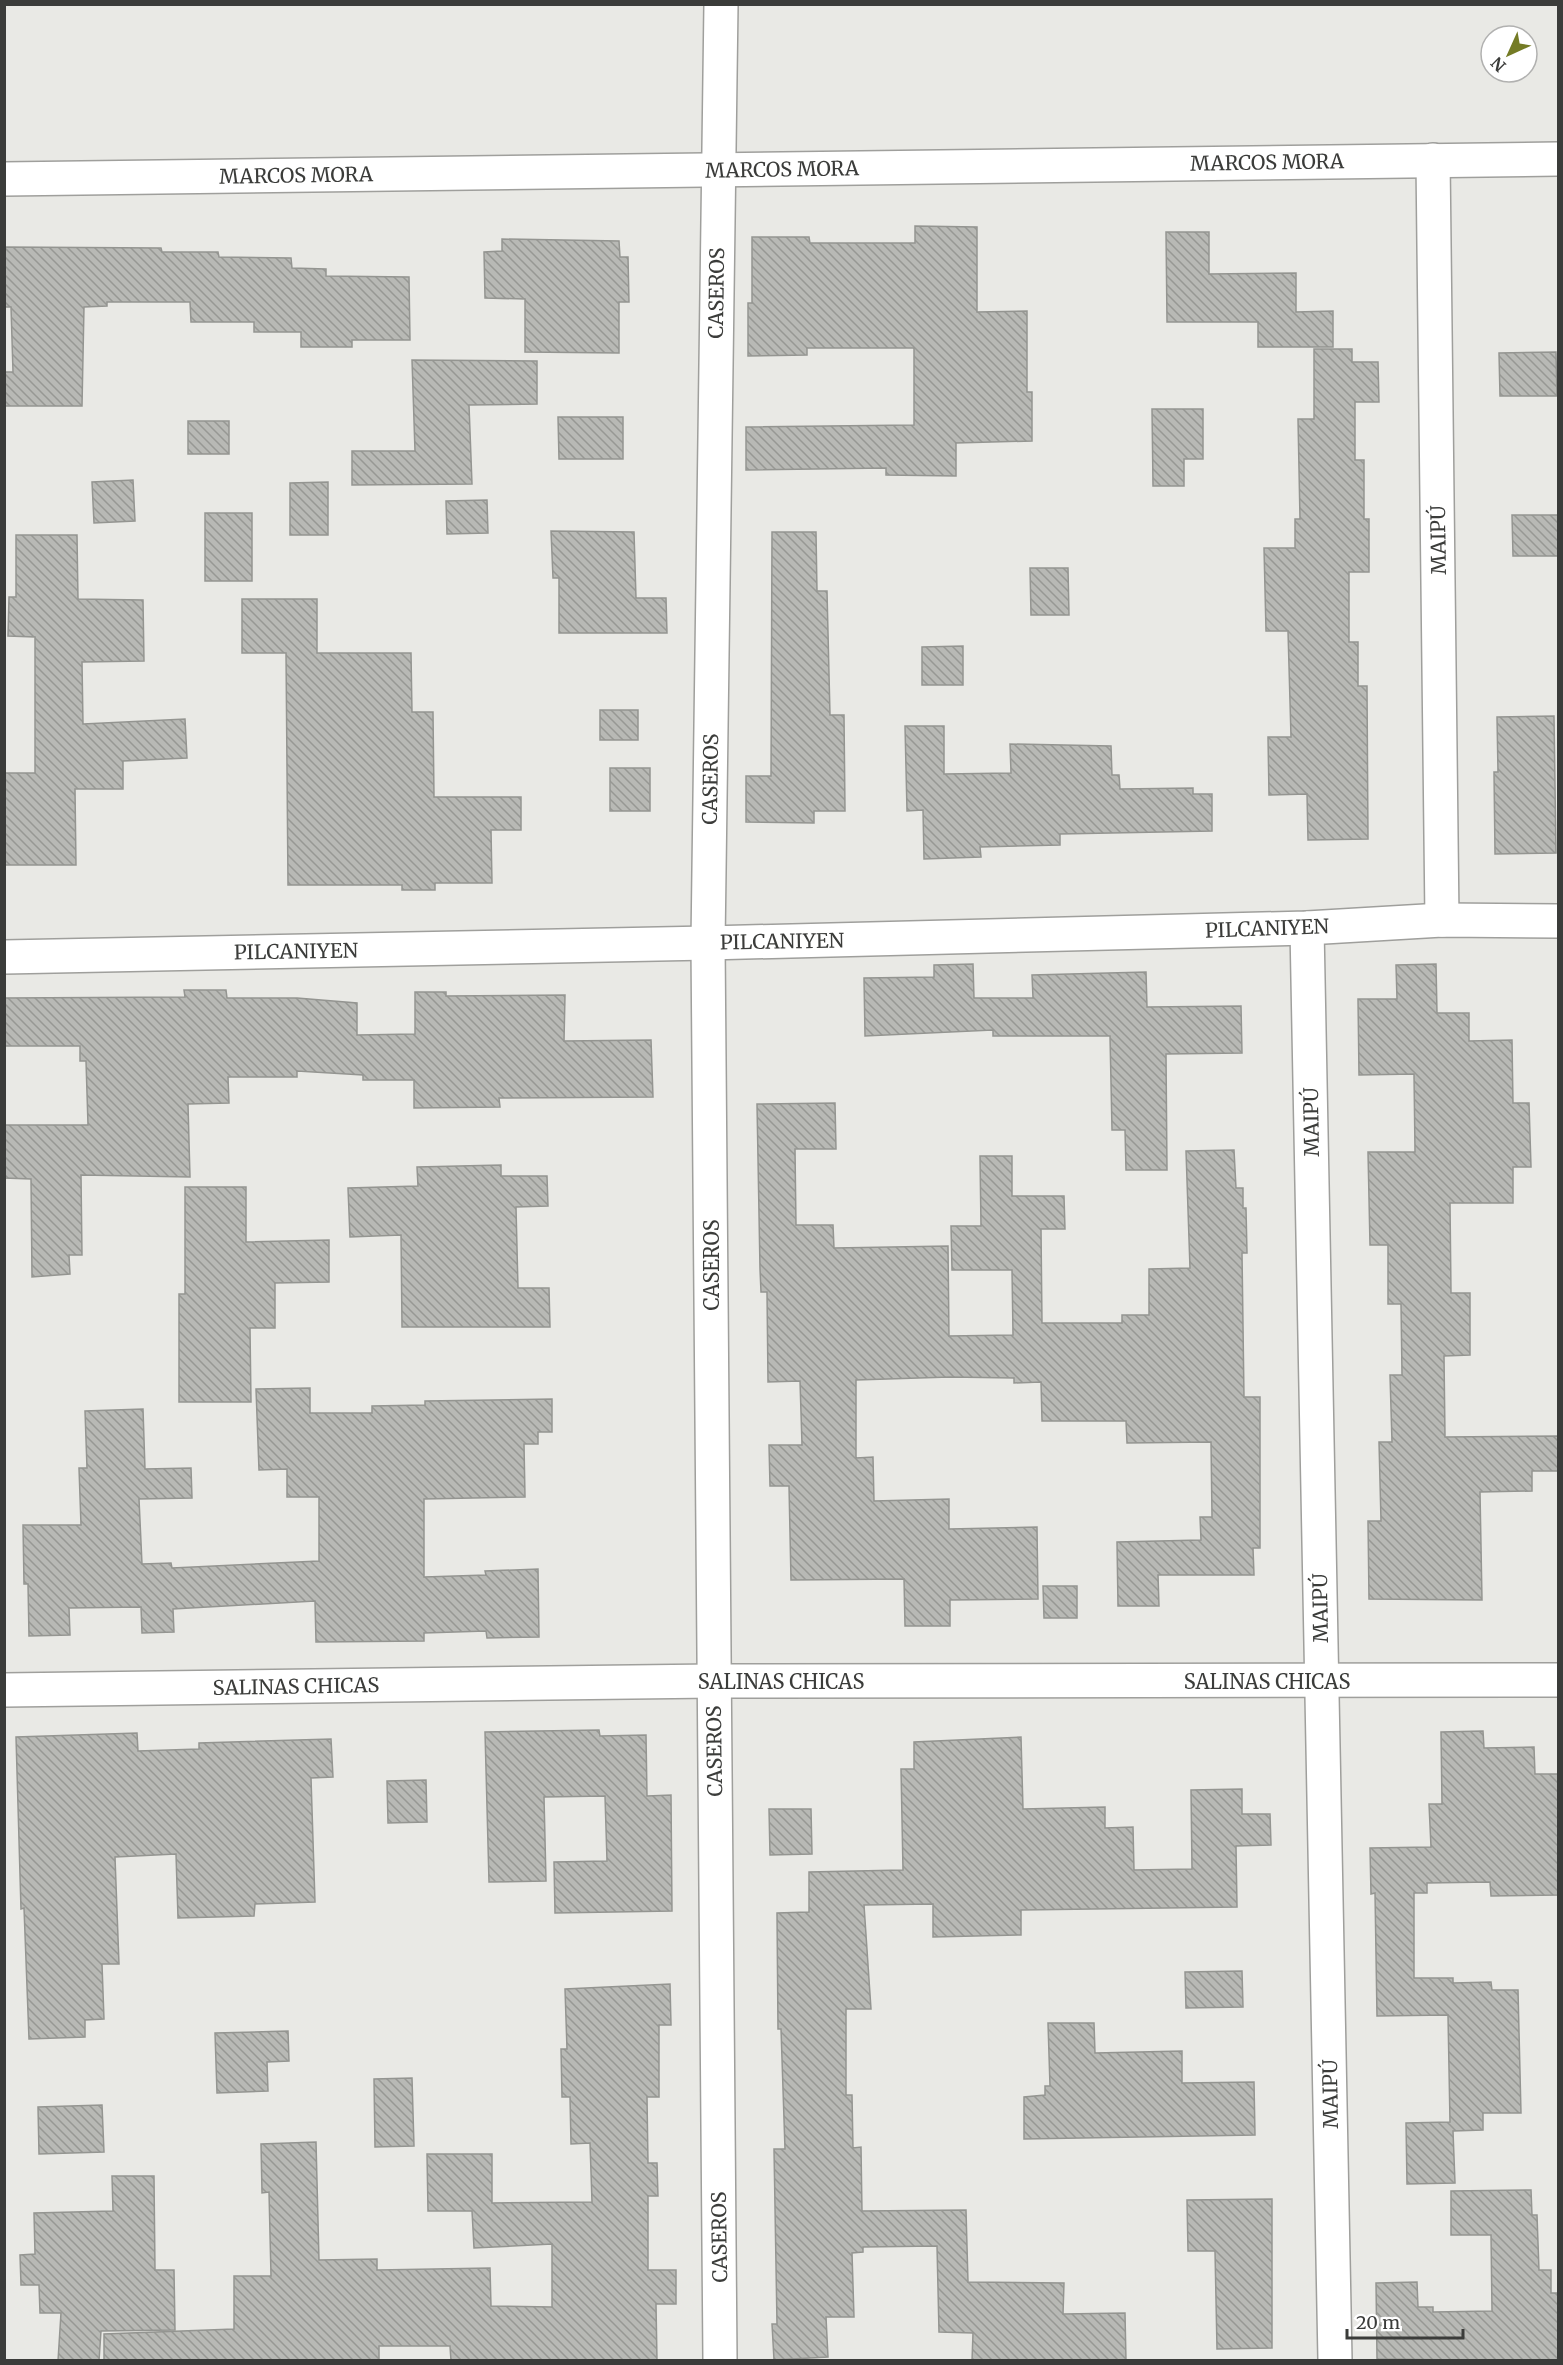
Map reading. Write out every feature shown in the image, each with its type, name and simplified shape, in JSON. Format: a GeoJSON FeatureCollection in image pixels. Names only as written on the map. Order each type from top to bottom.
{"type":"FeatureCollection","features":[{"type":"Feature","properties":{"kind":"street","name":"CASEROS"},"geometry":{"type":"LineString","coordinates":[[720,2361],[708,943],[721,4]]}},
{"type":"Feature","properties":{"kind":"street","name":"MARCOS MORA"},"geometry":{"type":"LineString","coordinates":[[4,178],[1558,159]]}},
{"type":"Feature","properties":{"kind":"street","name":"MAIPÚ"},"geometry":{"type":"LineString","coordinates":[[1433,160],[1442,920]]}},
{"type":"Feature","properties":{"kind":"street","name":"PILCANIYEN"},"geometry":{"type":"LineString","coordinates":[[4,957],[1307,928],[1442,920],[1558,921]]}},
{"type":"Feature","properties":{"kind":"street","name":"MAIPÚ"},"geometry":{"type":"LineString","coordinates":[[1307,928],[1335,2361]]}},
{"type":"Feature","properties":{"kind":"street","name":"SALINAS CHICAS"},"geometry":{"type":"LineString","coordinates":[[4,1690],[714,1681],[1558,1680]]}},
{"type":"Feature","properties":{"kind":"building"},"geometry":{"type":"Polygon","coordinates":[[[915,226],[977,227],[977,312],[1027,311],[1027,392],[1032,392],[1032,441],[956,443],[956,476],[886,475],[886,468],[746,470],[746,427],[914,425],[914,348],[807,348],[807,355],[748,356],[748,303],[752,303],[752,237],[809,237],[810,243],[915,243],[915,226]]]}},
{"type":"Feature","properties":{"kind":"building"},"geometry":{"type":"Polygon","coordinates":[[[1166,232],[1209,232],[1209,274],[1296,273],[1296,312],[1333,311],[1333,347],[1258,347],[1258,322],[1167,322],[1166,232]]]}},
{"type":"Feature","properties":{"kind":"building"},"geometry":{"type":"Polygon","coordinates":[[[502,239],[619,241],[620,257],[628,257],[629,302],[619,302],[619,353],[525,352],[525,299],[485,298],[484,252],[502,251],[502,239]]]}},
{"type":"Feature","properties":{"kind":"building"},"geometry":{"type":"Polygon","coordinates":[[[4,247],[161,248],[162,252],[218,252],[219,257],[291,258],[292,268],[326,269],[326,276],[409,277],[410,340],[352,340],[352,347],[301,347],[301,332],[254,332],[254,322],[191,322],[190,302],[107,302],[107,306],[84,307],[82,406],[4,406],[4,372],[13,372],[11,307],[4,307],[4,247]]]}},
{"type":"Feature","properties":{"kind":"building"},"geometry":{"type":"Polygon","coordinates":[[[1314,349],[1352,349],[1352,362],[1378,362],[1379,402],[1355,402],[1355,460],[1364,460],[1364,519],[1369,519],[1369,572],[1349,572],[1349,642],[1358,642],[1358,686],[1367,686],[1368,839],[1308,840],[1307,794],[1269,795],[1268,737],[1291,737],[1288,631],[1266,631],[1264,548],[1295,548],[1295,519],[1300,519],[1298,419],[1314,419],[1314,349]]]}},
{"type":"Feature","properties":{"kind":"building"},"geometry":{"type":"Polygon","coordinates":[[[1556,352],[1557,396],[1500,396],[1499,353],[1556,352]]]}},
{"type":"Feature","properties":{"kind":"building"},"geometry":{"type":"Polygon","coordinates":[[[412,360],[537,361],[537,404],[469,405],[472,484],[352,485],[352,451],[415,451],[412,360]]]}},
{"type":"Feature","properties":{"kind":"building"},"geometry":{"type":"Polygon","coordinates":[[[1152,409],[1203,409],[1203,459],[1184,459],[1184,486],[1153,486],[1152,409]]]}},
{"type":"Feature","properties":{"kind":"building"},"geometry":{"type":"Polygon","coordinates":[[[558,417],[623,417],[623,459],[559,459],[558,417]]]}},
{"type":"Feature","properties":{"kind":"building"},"geometry":{"type":"Polygon","coordinates":[[[188,421],[229,421],[229,454],[188,454],[188,421]]]}},
{"type":"Feature","properties":{"kind":"building"},"geometry":{"type":"Polygon","coordinates":[[[133,480],[135,521],[94,523],[92,482],[133,480]]]}},
{"type":"Feature","properties":{"kind":"building"},"geometry":{"type":"Polygon","coordinates":[[[328,482],[328,535],[290,535],[290,483],[328,482]]]}},
{"type":"Feature","properties":{"kind":"building"},"geometry":{"type":"Polygon","coordinates":[[[487,500],[488,533],[447,534],[446,501],[487,500]]]}},
{"type":"Feature","properties":{"kind":"building"},"geometry":{"type":"Polygon","coordinates":[[[205,513],[252,513],[252,581],[205,581],[205,513]]]}},
{"type":"Feature","properties":{"kind":"building"},"geometry":{"type":"Polygon","coordinates":[[[1512,515],[1558,515],[1558,556],[1513,556],[1512,515]]]}},
{"type":"Feature","properties":{"kind":"building"},"geometry":{"type":"Polygon","coordinates":[[[551,531],[634,532],[636,598],[666,598],[667,633],[559,633],[559,578],[553,578],[551,531]]]}},
{"type":"Feature","properties":{"kind":"building"},"geometry":{"type":"Polygon","coordinates":[[[772,532],[816,532],[817,591],[827,591],[830,715],[844,715],[845,811],[814,811],[814,823],[746,822],[746,776],[771,776],[772,532]]]}},
{"type":"Feature","properties":{"kind":"building"},"geometry":{"type":"Polygon","coordinates":[[[16,535],[77,535],[78,599],[143,600],[144,661],[82,662],[83,724],[185,719],[187,758],[123,761],[123,789],[75,789],[76,865],[4,865],[5,773],[35,773],[35,637],[8,636],[9,597],[16,597],[16,535]]]}},
{"type":"Feature","properties":{"kind":"building"},"geometry":{"type":"Polygon","coordinates":[[[1030,568],[1068,568],[1069,615],[1031,615],[1030,568]]]}},
{"type":"Feature","properties":{"kind":"building"},"geometry":{"type":"Polygon","coordinates":[[[242,599],[317,599],[317,653],[411,653],[412,712],[433,712],[434,797],[521,797],[521,830],[491,830],[492,883],[435,883],[435,890],[402,890],[402,885],[288,885],[286,653],[242,653],[242,599]]]}},
{"type":"Feature","properties":{"kind":"building"},"geometry":{"type":"Polygon","coordinates":[[[963,646],[963,685],[922,685],[922,647],[963,646]]]}},
{"type":"Feature","properties":{"kind":"building"},"geometry":{"type":"Polygon","coordinates":[[[600,710],[638,710],[638,740],[600,740],[600,710]]]}},
{"type":"Feature","properties":{"kind":"building"},"geometry":{"type":"Polygon","coordinates":[[[1554,716],[1556,853],[1495,854],[1494,772],[1498,772],[1497,717],[1554,716]]]}},
{"type":"Feature","properties":{"kind":"building"},"geometry":{"type":"Polygon","coordinates":[[[905,726],[944,726],[944,774],[1011,773],[1010,744],[1111,746],[1112,775],[1119,775],[1120,789],[1193,788],[1193,794],[1212,794],[1212,831],[1060,834],[1060,845],[980,847],[981,857],[924,859],[923,810],[907,811],[905,726]]]}},
{"type":"Feature","properties":{"kind":"building"},"geometry":{"type":"Polygon","coordinates":[[[610,768],[650,768],[650,811],[610,811],[610,768]]]}},
{"type":"Feature","properties":{"kind":"building"},"geometry":{"type":"Polygon","coordinates":[[[973,964],[974,998],[1033,998],[1032,975],[1146,972],[1147,1007],[1241,1006],[1242,1053],[1166,1054],[1167,1170],[1126,1170],[1125,1130],[1112,1130],[1110,1036],[993,1036],[993,1030],[865,1036],[864,978],[934,977],[934,965],[973,964]]]}},
{"type":"Feature","properties":{"kind":"building"},"geometry":{"type":"Polygon","coordinates":[[[1436,964],[1437,1013],[1469,1013],[1469,1041],[1512,1040],[1513,1103],[1529,1103],[1531,1167],[1513,1167],[1513,1203],[1450,1203],[1451,1293],[1470,1293],[1470,1355],[1444,1356],[1445,1437],[1558,1436],[1558,1471],[1532,1471],[1532,1491],[1480,1492],[1482,1600],[1369,1599],[1368,1521],[1381,1521],[1379,1442],[1392,1442],[1390,1375],[1402,1375],[1401,1304],[1388,1304],[1388,1245],[1370,1245],[1368,1152],[1415,1152],[1414,1074],[1359,1075],[1358,999],[1397,999],[1396,965],[1436,964]]]}},
{"type":"Feature","properties":{"kind":"building"},"geometry":{"type":"Polygon","coordinates":[[[184,990],[226,990],[227,998],[297,998],[357,1003],[357,1035],[415,1034],[415,992],[446,992],[446,996],[565,995],[564,1041],[651,1040],[653,1097],[499,1098],[500,1107],[414,1108],[414,1080],[363,1080],[363,1075],[297,1071],[297,1077],[228,1077],[229,1103],[188,1104],[190,1177],[81,1175],[82,1255],[69,1255],[70,1274],[32,1277],[31,1179],[4,1178],[4,1125],[88,1125],[86,1061],[80,1061],[80,1046],[4,1046],[4,998],[185,997],[184,990]]]}},
{"type":"Feature","properties":{"kind":"building"},"geometry":{"type":"Polygon","coordinates":[[[835,1103],[836,1149],[795,1149],[796,1225],[833,1225],[834,1248],[948,1246],[949,1336],[1013,1335],[1012,1270],[952,1270],[951,1226],[981,1226],[980,1156],[1012,1156],[1012,1196],[1064,1196],[1065,1229],[1041,1229],[1042,1323],[1122,1323],[1122,1315],[1149,1315],[1149,1269],[1190,1268],[1186,1151],[1234,1150],[1236,1188],[1243,1188],[1243,1208],[1246,1208],[1247,1253],[1242,1253],[1244,1397],[1260,1397],[1260,1548],[1253,1548],[1254,1575],[1158,1575],[1159,1606],[1118,1606],[1117,1542],[1201,1540],[1200,1517],[1212,1517],[1211,1442],[1127,1443],[1126,1421],[1042,1421],[1041,1382],[1014,1383],[1014,1378],[950,1377],[856,1380],[856,1458],[873,1457],[874,1501],[949,1499],[949,1529],[1037,1527],[1038,1599],[950,1600],[950,1626],[905,1626],[904,1579],[791,1580],[789,1486],[770,1486],[769,1445],[802,1445],[800,1381],[768,1382],[767,1292],[761,1292],[760,1269],[757,1104],[835,1103]]]}},
{"type":"Feature","properties":{"kind":"building"},"geometry":{"type":"Polygon","coordinates":[[[501,1165],[501,1176],[547,1176],[548,1206],[516,1207],[518,1288],[549,1288],[550,1327],[402,1327],[401,1235],[350,1237],[348,1188],[418,1186],[417,1167],[501,1165]]]}},
{"type":"Feature","properties":{"kind":"building"},"geometry":{"type":"Polygon","coordinates":[[[185,1187],[246,1187],[246,1242],[329,1240],[329,1282],[275,1283],[275,1328],[250,1328],[251,1402],[179,1402],[179,1294],[185,1294],[185,1187]]]}},
{"type":"Feature","properties":{"kind":"building"},"geometry":{"type":"Polygon","coordinates":[[[310,1388],[310,1413],[372,1413],[372,1406],[425,1405],[425,1401],[552,1399],[552,1432],[538,1432],[538,1444],[524,1444],[525,1497],[424,1499],[424,1577],[486,1575],[485,1571],[538,1569],[539,1637],[487,1638],[486,1631],[424,1633],[424,1641],[316,1642],[315,1601],[173,1609],[174,1632],[142,1633],[141,1607],[69,1608],[70,1635],[29,1636],[28,1584],[24,1584],[23,1525],[81,1525],[79,1468],[87,1468],[85,1411],[143,1409],[145,1469],[191,1468],[192,1498],[139,1499],[142,1564],[171,1563],[172,1568],[319,1561],[319,1497],[287,1497],[287,1469],[259,1470],[256,1389],[310,1388]]]}},
{"type":"Feature","properties":{"kind":"building"},"geometry":{"type":"Polygon","coordinates":[[[1043,1586],[1077,1586],[1077,1618],[1044,1618],[1043,1586]]]}},
{"type":"Feature","properties":{"kind":"building"},"geometry":{"type":"Polygon","coordinates":[[[599,1730],[600,1736],[646,1735],[647,1796],[671,1795],[672,1911],[555,1913],[554,1862],[607,1861],[605,1796],[544,1797],[546,1881],[489,1882],[485,1732],[599,1730]]]}},
{"type":"Feature","properties":{"kind":"building"},"geometry":{"type":"Polygon","coordinates":[[[1483,1731],[1484,1748],[1534,1747],[1535,1774],[1558,1774],[1558,1895],[1491,1896],[1490,1882],[1427,1883],[1427,1893],[1414,1893],[1414,1978],[1453,1978],[1453,1983],[1491,1982],[1492,1990],[1518,1990],[1521,2113],[1483,2113],[1483,2130],[1453,2131],[1455,2183],[1407,2184],[1406,2123],[1450,2122],[1448,2015],[1377,2016],[1375,1893],[1371,1894],[1370,1848],[1431,1847],[1429,1804],[1442,1804],[1441,1732],[1483,1731]]]}},
{"type":"Feature","properties":{"kind":"building"},"geometry":{"type":"Polygon","coordinates":[[[137,1733],[138,1751],[199,1749],[199,1743],[331,1739],[333,1777],[311,1778],[315,1902],[255,1904],[254,1916],[178,1918],[176,1854],[115,1857],[119,1964],[102,1964],[104,2019],[85,2020],[85,2037],[29,2039],[24,1908],[21,1909],[16,1737],[137,1733]]]}},
{"type":"Feature","properties":{"kind":"building"},"geometry":{"type":"Polygon","coordinates":[[[1021,1737],[1023,1809],[1105,1807],[1105,1828],[1133,1827],[1134,1870],[1192,1869],[1191,1790],[1242,1789],[1242,1814],[1270,1814],[1271,1845],[1236,1846],[1237,1907],[1021,1910],[1021,1935],[933,1937],[933,1904],[864,1905],[871,2009],[846,2009],[846,2095],[852,2095],[853,2148],[861,2147],[862,2211],[966,2210],[968,2282],[1064,2283],[1063,2314],[1125,2313],[1126,2361],[972,2361],[973,2333],[939,2332],[937,2246],[863,2247],[863,2252],[852,2253],[854,2317],[826,2317],[828,2357],[774,2360],[772,2324],[777,2324],[774,2149],[785,2149],[781,2029],[778,2029],[777,1913],[809,1912],[809,1872],[903,1870],[901,1769],[914,1769],[914,1742],[1021,1737]]]}},
{"type":"Feature","properties":{"kind":"building"},"geometry":{"type":"Polygon","coordinates":[[[426,1780],[427,1822],[388,1823],[387,1781],[426,1780]]]}},
{"type":"Feature","properties":{"kind":"building"},"geometry":{"type":"Polygon","coordinates":[[[769,1809],[811,1809],[812,1854],[770,1855],[769,1809]]]}},
{"type":"Feature","properties":{"kind":"building"},"geometry":{"type":"Polygon","coordinates":[[[1242,1971],[1243,2007],[1186,2008],[1185,1972],[1242,1971]]]}},
{"type":"Feature","properties":{"kind":"building"},"geometry":{"type":"Polygon","coordinates":[[[670,1984],[671,2025],[659,2025],[659,2097],[647,2097],[648,2163],[657,2163],[658,2196],[648,2196],[648,2270],[676,2270],[676,2304],[656,2304],[657,2361],[451,2361],[450,2346],[379,2346],[379,2361],[104,2361],[104,2334],[234,2329],[234,2276],[271,2276],[269,2192],[262,2193],[261,2144],[316,2142],[319,2260],[377,2259],[377,2270],[490,2268],[491,2306],[552,2307],[552,2244],[474,2248],[472,2211],[428,2211],[427,2154],[492,2154],[492,2203],[592,2202],[590,2143],[571,2144],[570,2097],[562,2097],[561,2049],[567,2049],[565,1989],[670,1984]]]}},
{"type":"Feature","properties":{"kind":"building"},"geometry":{"type":"Polygon","coordinates":[[[1048,2023],[1094,2023],[1095,2053],[1182,2051],[1182,2083],[1254,2082],[1255,2135],[1024,2139],[1024,2097],[1045,2095],[1045,2086],[1050,2086],[1048,2023]]]}},
{"type":"Feature","properties":{"kind":"building"},"geometry":{"type":"Polygon","coordinates":[[[288,2031],[289,2061],[267,2062],[268,2091],[217,2093],[215,2033],[288,2031]]]}},
{"type":"Feature","properties":{"kind":"building"},"geometry":{"type":"Polygon","coordinates":[[[412,2078],[414,2146],[375,2147],[374,2079],[412,2078]]]}},
{"type":"Feature","properties":{"kind":"building"},"geometry":{"type":"Polygon","coordinates":[[[102,2105],[104,2152],[39,2154],[38,2107],[102,2105]]]}},
{"type":"Feature","properties":{"kind":"building"},"geometry":{"type":"Polygon","coordinates":[[[112,2176],[154,2176],[155,2270],[174,2270],[175,2330],[101,2331],[99,2361],[58,2361],[61,2313],[40,2313],[39,2285],[21,2285],[20,2255],[35,2254],[34,2213],[113,2211],[112,2176]]]}},
{"type":"Feature","properties":{"kind":"building"},"geometry":{"type":"Polygon","coordinates":[[[1531,2190],[1532,2215],[1537,2215],[1539,2270],[1551,2270],[1551,2293],[1558,2293],[1558,2361],[1377,2359],[1376,2283],[1417,2282],[1418,2307],[1433,2307],[1433,2312],[1492,2311],[1491,2235],[1451,2235],[1451,2191],[1531,2190]]]}},
{"type":"Feature","properties":{"kind":"building"},"geometry":{"type":"Polygon","coordinates":[[[1272,2199],[1272,2348],[1217,2349],[1215,2251],[1188,2251],[1187,2200],[1272,2199]]]}}]}
